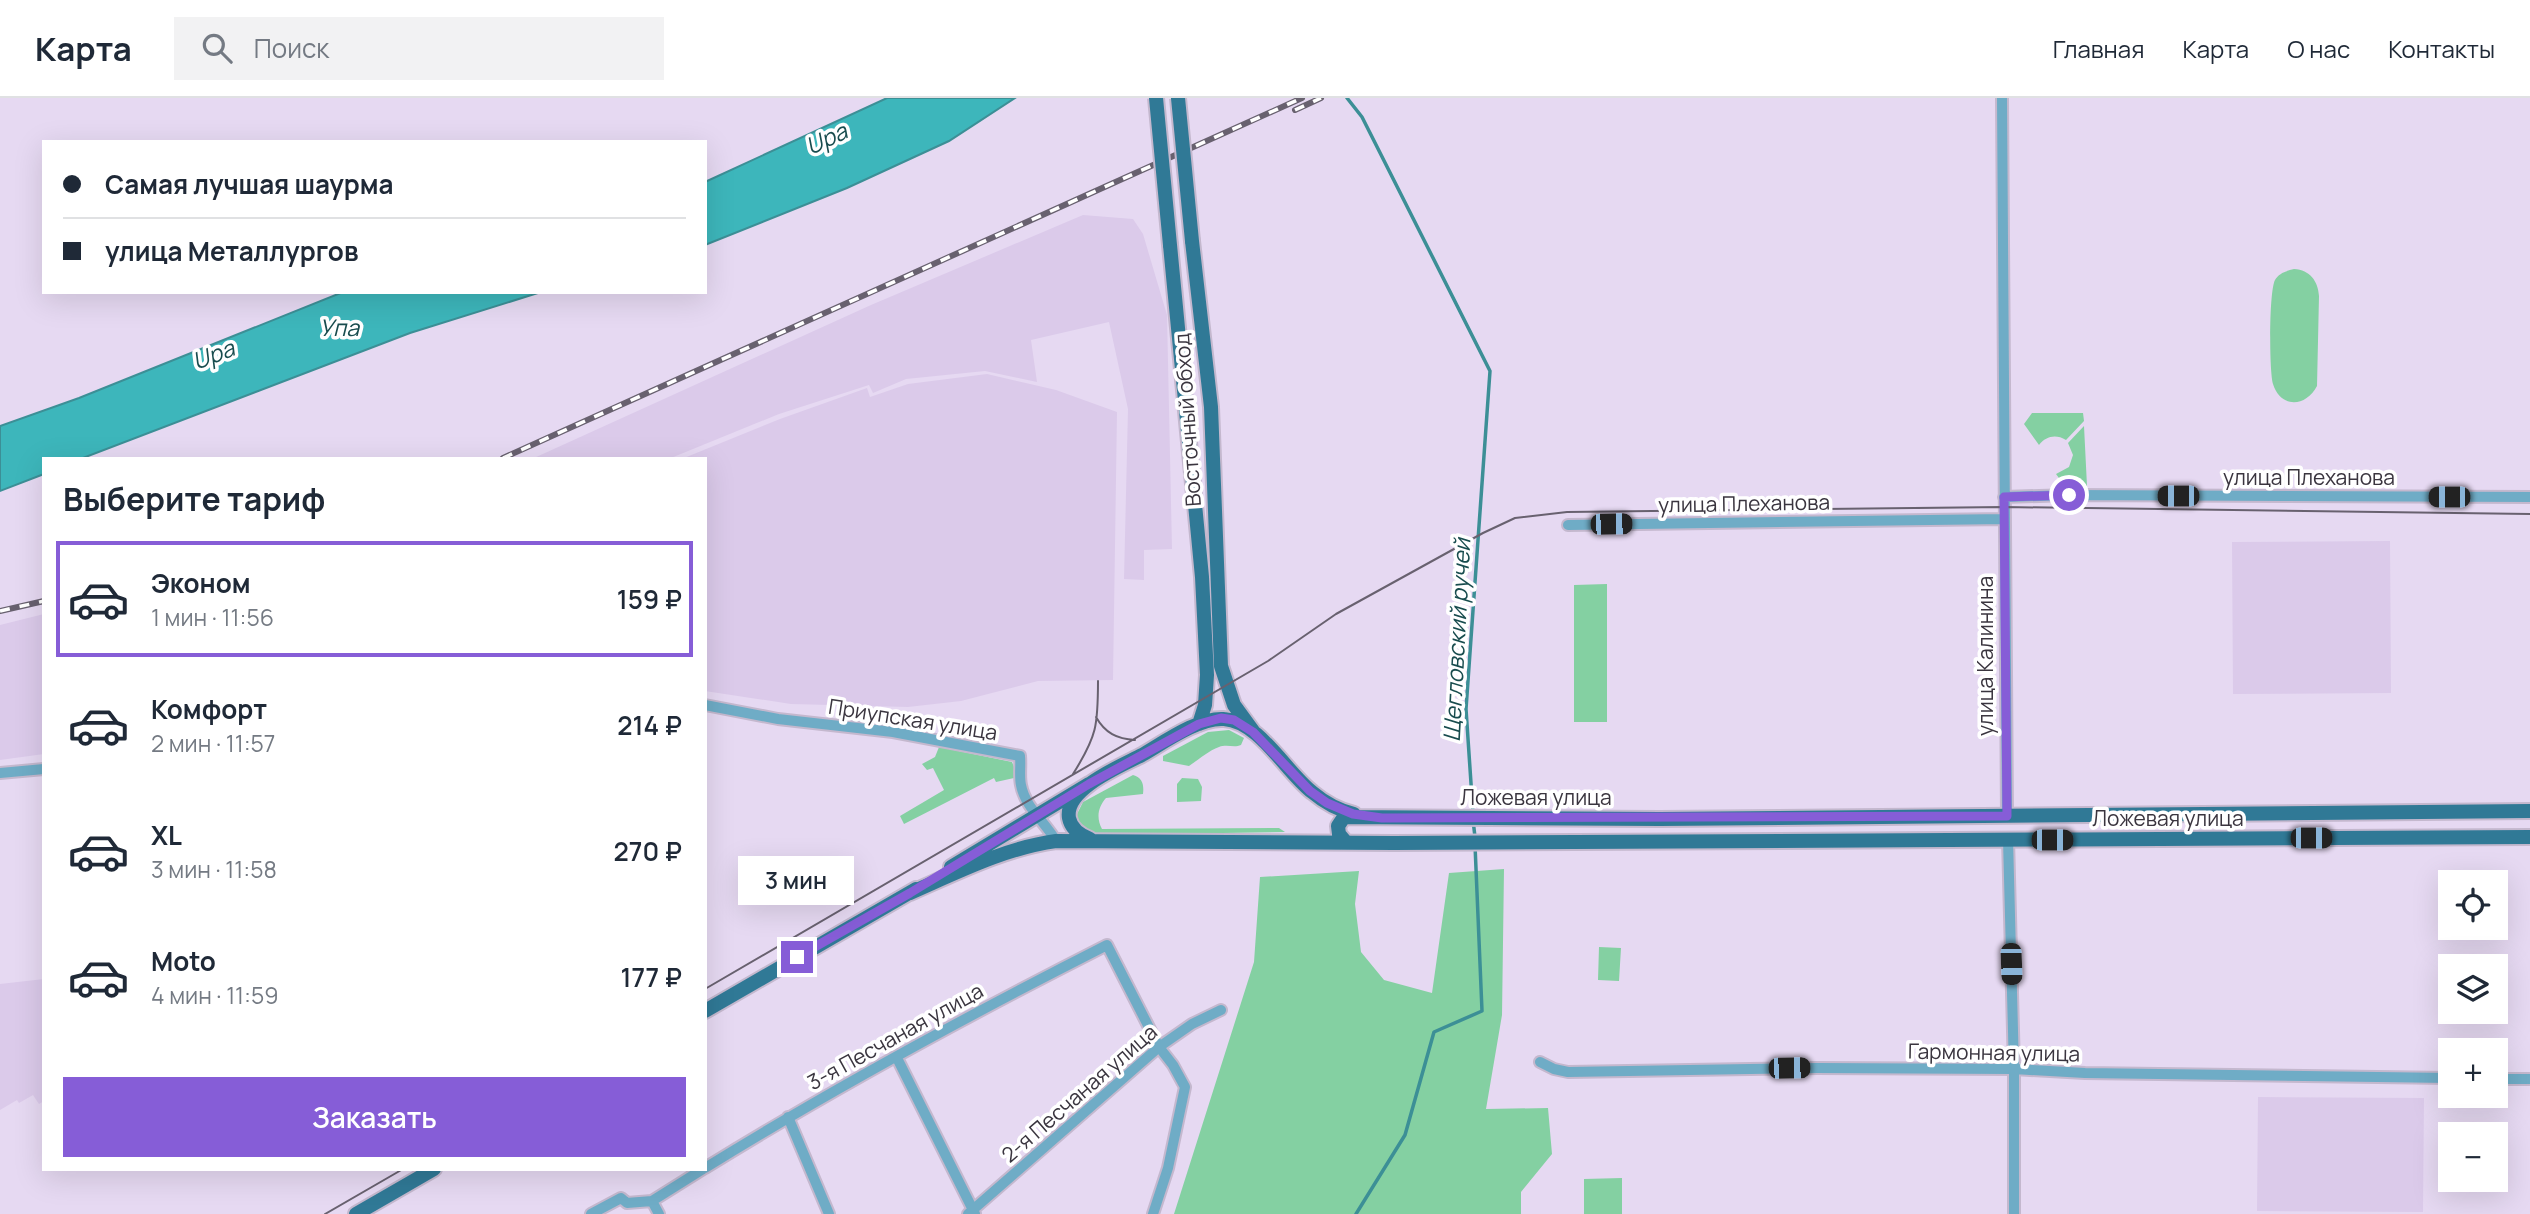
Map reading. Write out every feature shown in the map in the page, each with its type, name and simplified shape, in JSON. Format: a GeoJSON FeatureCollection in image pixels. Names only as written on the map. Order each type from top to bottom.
{"type":"FeatureCollection","features":[{"type":"Feature","properties":{"kind":"main road","name":"Восточный обход"},"geometry":{"type":"LineString","coordinates":[[1156,98],[1202,577],[1207,675],[1205,705],[1199,724]]}},
{"type":"Feature","properties":{"kind":"main road","name":"Восточный обход"},"geometry":{"type":"LineString","coordinates":[[1178,98],[1211,407],[1221,666],[1234,705],[1253,732]]}},
{"type":"Feature","properties":{"kind":"main road","name":"Ложевая улица"},"geometry":{"type":"LineString","coordinates":[[1382,818],[1353,814],[1327,803],[1310,791],[1253,732],[1234,720],[1221,718],[1199,724],[1089,784],[1072,801],[1069,812],[1074,829],[1091,840],[1475,842],[2530,837]]}},
{"type":"Feature","properties":{"kind":"main road"},"geometry":{"type":"LineString","coordinates":[[707,1010],[910,893],[1089,784]]}},
{"type":"Feature","properties":{"kind":"main road","name":"Ложевая улица"},"geometry":{"type":"LineString","coordinates":[[1345,841],[1339,834],[1338,826],[1344,817],[2007,816],[2530,811]]}},
{"type":"Feature","properties":{"kind":"main road","name":"улица Калинина"},"geometry":{"type":"LineString","coordinates":[[2007,816],[2008,839]]}},
{"type":"Feature","properties":{"kind":"main road"},"geometry":{"type":"LineString","coordinates":[[1518,841],[1527,831],[1520,818]]}},
{"type":"Feature","properties":{"kind":"main road"},"geometry":{"type":"LineString","coordinates":[[910,893],[1026,845],[1091,840]]}},
{"type":"Feature","properties":{"kind":"main road"},"geometry":{"type":"LineString","coordinates":[[356,1214],[431,1171]]}},
{"type":"Feature","properties":{"kind":"street","name":"улица Калинина"},"geometry":{"type":"LineString","coordinates":[[2002,98],[2007,816]]}},
{"type":"Feature","properties":{"kind":"street","name":"улица Плеханова"},"geometry":{"type":"LineString","coordinates":[[2004,497],[2530,497]]}},
{"type":"Feature","properties":{"kind":"street","name":"улица Плеханова"},"geometry":{"type":"LineString","coordinates":[[1568,525],[2004,519]]}},
{"type":"Feature","properties":{"kind":"street","name":"Приупская улица"},"geometry":{"type":"LineString","coordinates":[[707,705],[778,719],[894,733],[1020,757],[1021,784],[1036,815],[1056,841]]}},
{"type":"Feature","properties":{"kind":"street"},"geometry":{"type":"LineString","coordinates":[[0,773],[42,769]]}},
{"type":"Feature","properties":{"kind":"street","name":"улица Калинина"},"geometry":{"type":"LineString","coordinates":[[2008,839],[2014,1069],[2014,1214]]}},
{"type":"Feature","properties":{"kind":"street","name":"3-я Песчаная улица"},"geometry":{"type":"LineString","coordinates":[[707,1166],[788,1116],[897,1058],[961,1019],[1107,945],[1159,1047]]}},
{"type":"Feature","properties":{"kind":"street","name":"2-я Песчаная улица"},"geometry":{"type":"LineString","coordinates":[[972,1213],[1159,1047],[1192,1024],[1221,1010]]}},
{"type":"Feature","properties":{"kind":"street"},"geometry":{"type":"LineString","coordinates":[[1153,1214],[1168,1168],[1185,1087],[1159,1047]]}},
{"type":"Feature","properties":{"kind":"street"},"geometry":{"type":"LineString","coordinates":[[897,1058],[972,1213]]}},
{"type":"Feature","properties":{"kind":"street","name":"Гармонная улица"},"geometry":{"type":"LineString","coordinates":[[1540,1062],[1568,1072],[1817,1068],[2014,1069],[2085,1073],[2438,1078]]}},
{"type":"Feature","properties":{"kind":"street"},"geometry":{"type":"LineString","coordinates":[[2508,1079],[2530,1079]]}},
{"type":"Feature","properties":{"kind":"street"},"geometry":{"type":"LineString","coordinates":[[788,1116],[829,1214]]}},
{"type":"Feature","properties":{"kind":"street","name":"3-я Песчаная улица"},"geometry":{"type":"LineString","coordinates":[[652,1201],[699,1171]]}},
{"type":"Feature","properties":{"kind":"street"},"geometry":{"type":"LineString","coordinates":[[591,1214],[621,1198],[627,1203],[652,1201],[659,1214]]}},
{"type":"Feature","properties":{"kind":"shaded area"},"geometry":{"type":"Polygon","coordinates":[[[1083,215],[1133,219],[1143,234],[1167,315],[1172,549],[1144,550],[1144,580],[1124,579],[1128,409],[1109,322],[1031,340],[1037,382],[985,371],[906,379],[873,393],[869,385],[779,414],[673,457],[536,457],[871,305],[1083,215]]]}},
{"type":"Feature","properties":{"kind":"shaded area"},"geometry":{"type":"Polygon","coordinates":[[[2294,269],[2312,277],[2319,296],[2317,386],[2307,398],[2294,402],[2282,398],[2273,384],[2270,331],[2275,280],[2281,274],[2294,269]]]}},
{"type":"Feature","properties":{"kind":"shaded area"},"geometry":{"type":"Polygon","coordinates":[[[987,374],[1056,390],[1117,412],[1113,680],[1038,681],[961,701],[908,707],[791,704],[707,691],[707,457],[686,457],[780,419],[867,388],[870,397],[908,384],[987,374]]]}},
{"type":"Feature","properties":{"kind":"shaded area"},"geometry":{"type":"Polygon","coordinates":[[[2032,413],[2083,413],[2084,421],[2066,440],[2051,437],[2039,445],[2024,424],[2032,413]]]}},
{"type":"Feature","properties":{"kind":"shaded area"},"geometry":{"type":"Polygon","coordinates":[[[2084,426],[2087,486],[2070,493],[2056,474],[2069,467],[2073,455],[2068,443],[2084,426]]]}},
{"type":"Feature","properties":{"kind":"shaded area"},"geometry":{"type":"Polygon","coordinates":[[[2390,541],[2391,693],[2233,694],[2232,542],[2390,541]]]}},
{"type":"Feature","properties":{"kind":"shaded area"},"geometry":{"type":"Polygon","coordinates":[[[1607,584],[1607,722],[1574,722],[1574,585],[1607,584]]]}},
{"type":"Feature","properties":{"kind":"shaded area"},"geometry":{"type":"Polygon","coordinates":[[[42,614],[42,754],[0,760],[0,625],[42,614]]]}},
{"type":"Feature","properties":{"kind":"shaded area"},"geometry":{"type":"Polygon","coordinates":[[[1229,730],[1244,738],[1241,745],[1219,747],[1189,766],[1163,761],[1163,756],[1208,732],[1229,730]]]}},
{"type":"Feature","properties":{"kind":"shaded area"},"geometry":{"type":"Polygon","coordinates":[[[939,747],[1012,762],[1014,778],[996,782],[994,778],[904,824],[900,816],[944,790],[933,768],[927,770],[922,764],[935,757],[939,747]]]}},
{"type":"Feature","properties":{"kind":"shaded area"},"geometry":{"type":"Polygon","coordinates":[[[1133,775],[1142,782],[1143,794],[1106,798],[1099,813],[1102,829],[1279,828],[1285,832],[1089,835],[1080,826],[1076,816],[1083,802],[1133,775]]]}},
{"type":"Feature","properties":{"kind":"shaded area"},"geometry":{"type":"Polygon","coordinates":[[[1182,778],[1198,779],[1202,787],[1201,801],[1177,802],[1177,784],[1182,778]]]}},
{"type":"Feature","properties":{"kind":"shaded area"},"geometry":{"type":"Polygon","coordinates":[[[1504,869],[1502,1015],[1486,1109],[1548,1108],[1552,1154],[1521,1192],[1521,1214],[1174,1214],[1254,962],[1260,877],[1359,871],[1355,904],[1361,952],[1384,980],[1432,993],[1449,873],[1504,869]]]}},
{"type":"Feature","properties":{"kind":"shaded area"},"geometry":{"type":"Polygon","coordinates":[[[1599,947],[1621,948],[1619,981],[1598,980],[1599,947]]]}},
{"type":"Feature","properties":{"kind":"shaded area"},"geometry":{"type":"Polygon","coordinates":[[[42,979],[42,1102],[39,1104],[33,1095],[0,1110],[0,984],[42,979]]]}},
{"type":"Feature","properties":{"kind":"shaded area"},"geometry":{"type":"Polygon","coordinates":[[[2258,1097],[2424,1098],[2423,1212],[2257,1211],[2258,1097]]]}},
{"type":"Feature","properties":{"kind":"shaded area"},"geometry":{"type":"Polygon","coordinates":[[[1622,1178],[1622,1214],[1584,1214],[1584,1179],[1622,1178]]]}},
{"type":"Feature","properties":{"kind":"water","name":"Upa"},"geometry":{"type":"Polygon","coordinates":[[[887,98],[1015,98],[949,141],[847,188],[707,244],[707,181],[887,98]]]}},
{"type":"Feature","properties":{"kind":"water","name":"Упа"},"geometry":{"type":"Polygon","coordinates":[[[338,294],[535,294],[410,333],[86,457],[42,457],[42,475],[0,491],[0,426],[79,398],[338,294]]]}},
{"type":"Feature","properties":{"kind":"waterway","name":"Щегловский ручей"},"geometry":{"type":"LineString","coordinates":[[1347,98],[1362,117],[1490,371],[1466,709],[1473,813]]}},
{"type":"Feature","properties":{"kind":"waterway","name":"Щегловский ручей"},"geometry":{"type":"LineString","coordinates":[[1473,820],[1475,837]]}},
{"type":"Feature","properties":{"kind":"waterway","name":"Щегловский ручей"},"geometry":{"type":"LineString","coordinates":[[1356,1214],[1405,1135],[1434,1032],[1482,1011],[1475,845]]}},
{"type":"Feature","properties":{"kind":"tram line"},"geometry":{"type":"LineString","coordinates":[[707,988],[1268,661],[1336,614],[1515,518],[1567,512],[2004,507],[2530,514]]}},
{"type":"Feature","properties":{"kind":"tram line"},"geometry":{"type":"LineString","coordinates":[[1073,774],[1087,750],[1094,730],[1098,681]]}},
{"type":"Feature","properties":{"kind":"tram line"},"geometry":{"type":"LineString","coordinates":[[1096,717],[1112,734],[1135,740]]}},
{"type":"Feature","properties":{"kind":"tram line"},"geometry":{"type":"LineString","coordinates":[[325,1214],[400,1171]]}},
{"type":"Feature","properties":{"kind":"railway"},"geometry":{"type":"LineString","coordinates":[[505,457],[1302,98]]}},
{"type":"Feature","properties":{"kind":"railway"},"geometry":{"type":"LineString","coordinates":[[1295,110],[1321,98]]}},
{"type":"Feature","properties":{"kind":"railway"},"geometry":{"type":"LineString","coordinates":[[0,611],[42,601]]}},
{"type":"Feature","properties":{"kind":"route"},"geometry":{"type":"LineString","coordinates":[[797,957],[910,893],[1089,784],[1199,724],[1221,718],[1234,720],[1253,732],[1310,791],[1327,803],[1353,814],[1382,818],[2007,816],[2004,497],[2069,495]]}}]}
